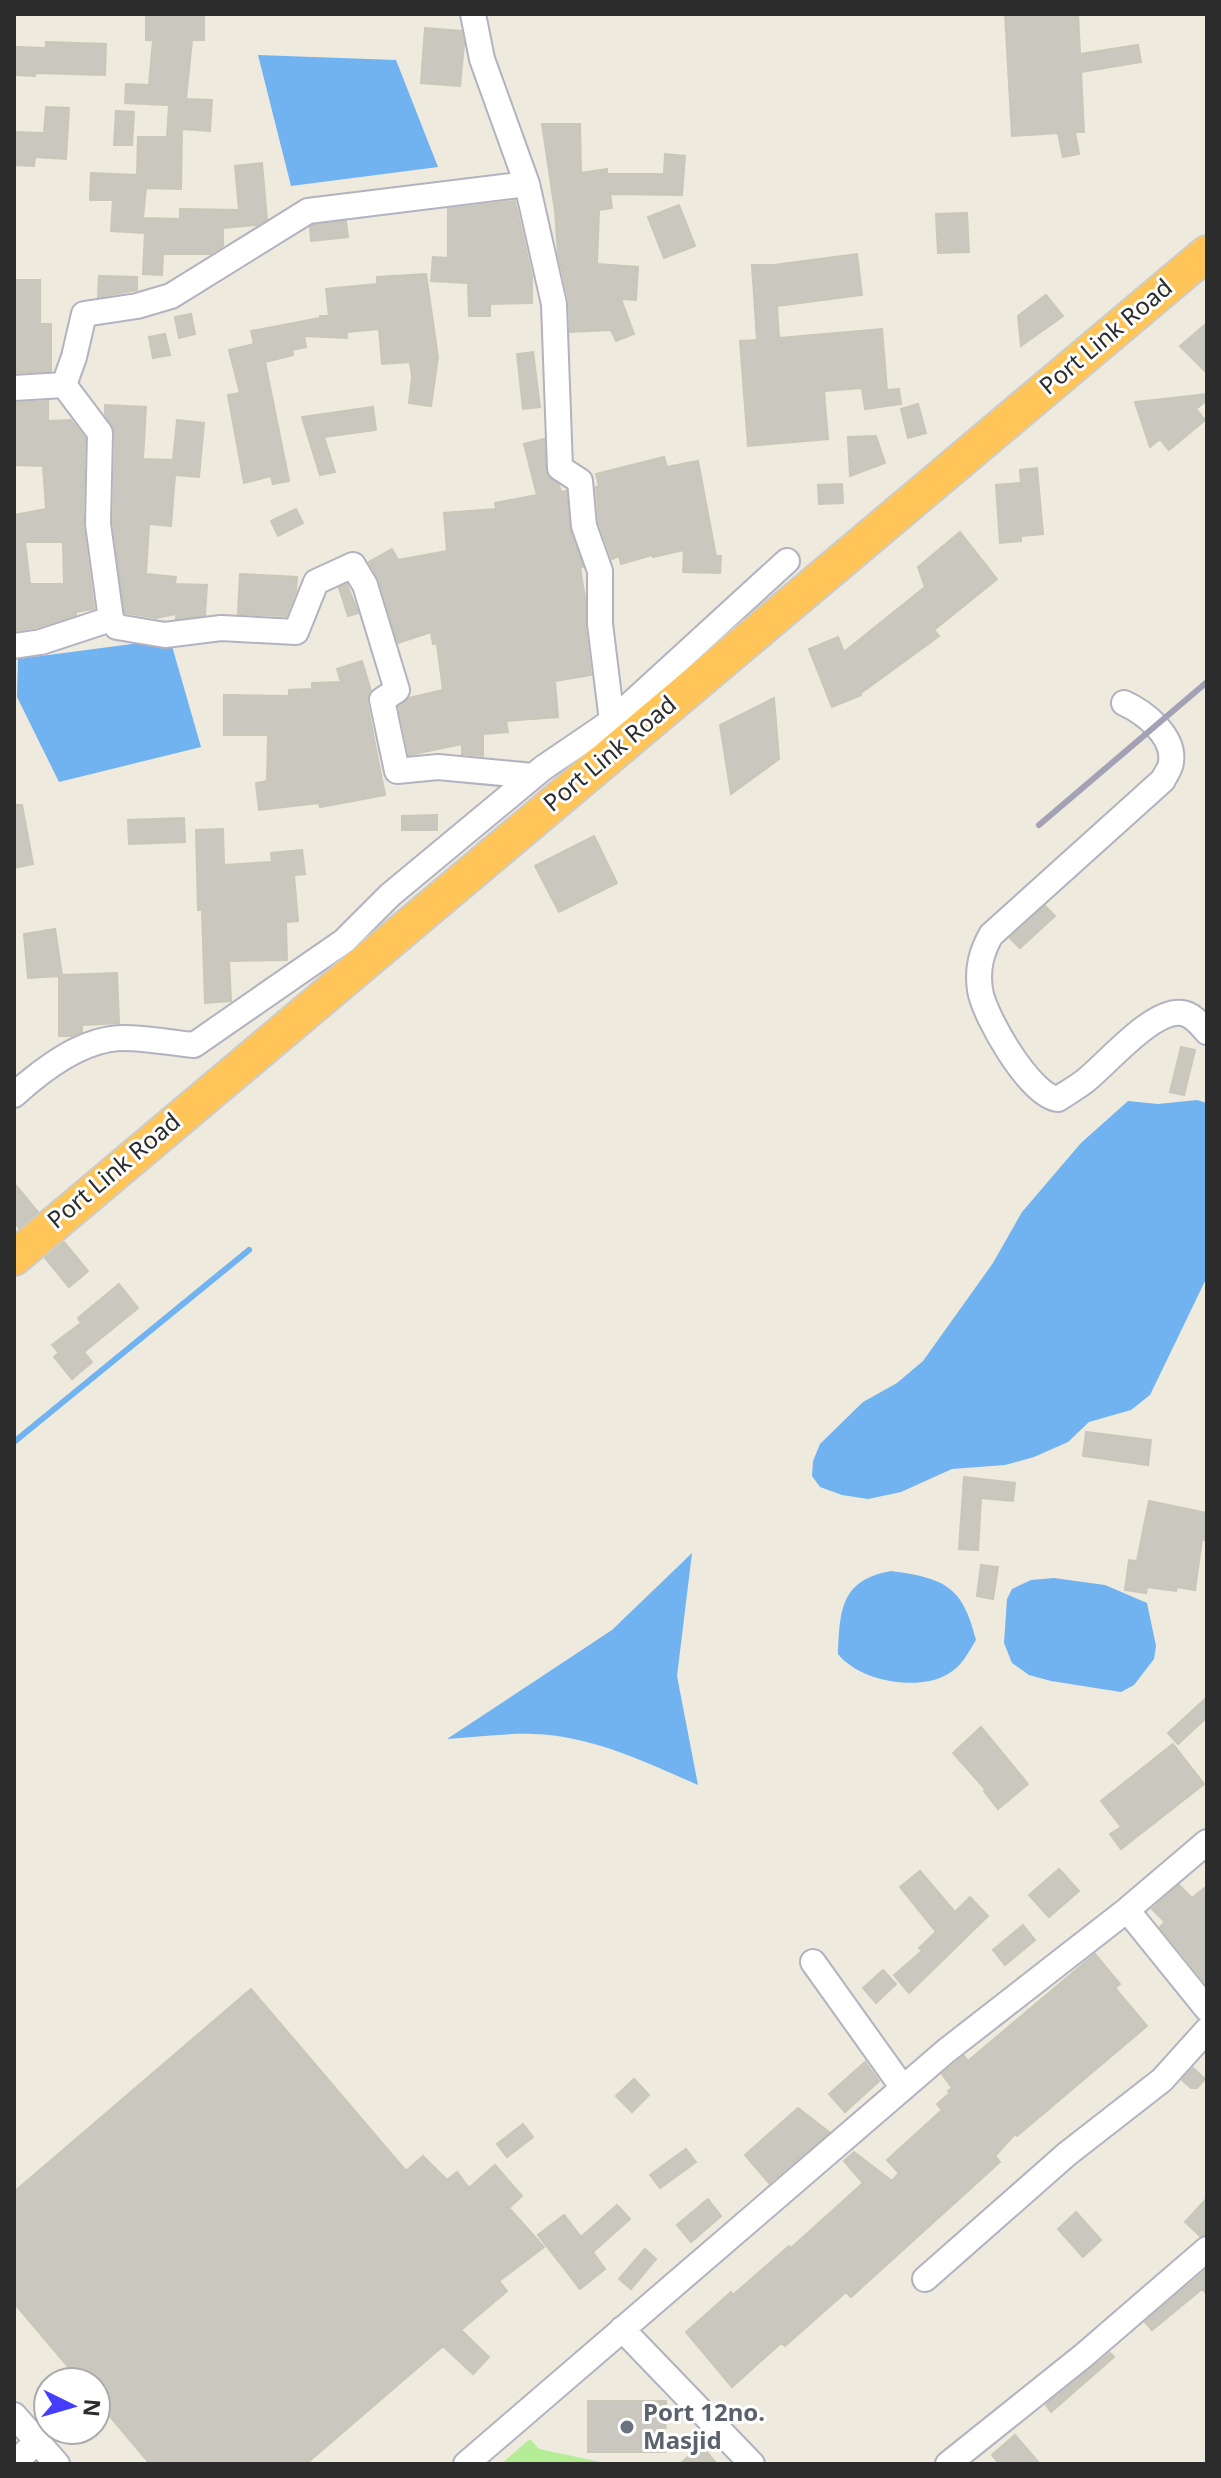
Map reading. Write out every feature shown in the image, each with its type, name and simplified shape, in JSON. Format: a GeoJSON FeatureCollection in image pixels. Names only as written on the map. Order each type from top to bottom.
{"type":"FeatureCollection","features":[{"type":"Feature","properties":{"kind":"highway","name":"Port Link Road"},"geometry":{"type":"LineString","coordinates":[[14,1258],[1207,253]]}},
{"type":"Feature","properties":{"kind":"street"},"geometry":{"type":"LineString","coordinates":[[473,14],[482,59],[527,184],[554,304],[560,468],[580,481],[584,526],[600,571],[600,624],[612,721]]}},
{"type":"Feature","properties":{"kind":"street"},"geometry":{"type":"LineString","coordinates":[[64,385],[84,314],[137,306],[171,296],[308,211],[527,184]]}},
{"type":"Feature","properties":{"kind":"street"},"geometry":{"type":"LineString","coordinates":[[14,388],[64,385]]}},
{"type":"Feature","properties":{"kind":"street"},"geometry":{"type":"LineString","coordinates":[[64,385],[100,433],[98,524],[111,619],[117,627],[165,635],[221,628],[296,632],[316,582],[353,565],[365,585],[397,690],[382,700],[397,771],[438,767],[533,776]]}},
{"type":"Feature","properties":{"kind":"street"},"geometry":{"type":"LineString","coordinates":[[14,1095],[37,1074],[86,1046],[122,1038],[194,1045],[344,941],[390,895],[533,776],[612,721],[787,561]]}},
{"type":"Feature","properties":{"kind":"street"},"geometry":{"type":"LineString","coordinates":[[14,646],[41,642],[111,619]]}},
{"type":"Feature","properties":{"kind":"street"},"geometry":{"type":"LineString","coordinates":[[1124,703],[1140,710],[1166,738],[1172,763],[1163,780],[991,935],[980,955],[980,988],[986,1013],[1028,1077],[1050,1098],[1058,1099],[1084,1081],[1140,1032],[1167,1015],[1183,1013],[1200,1025]]}},
{"type":"Feature","properties":{"kind":"street"},"geometry":{"type":"LineString","coordinates":[[466,2464],[903,2088],[1037,1978],[1127,1910],[1207,1842]]}},
{"type":"Feature","properties":{"kind":"street"},"geometry":{"type":"LineString","coordinates":[[1127,1910],[1207,2009]]}},
{"type":"Feature","properties":{"kind":"street"},"geometry":{"type":"LineString","coordinates":[[813,1962],[903,2088]]}},
{"type":"Feature","properties":{"kind":"street"},"geometry":{"type":"LineString","coordinates":[[925,2279],[1067,2154],[1162,2080],[1207,2030]]}},
{"type":"Feature","properties":{"kind":"street"},"geometry":{"type":"LineString","coordinates":[[948,2464],[1083,2356],[1207,2249]]}},
{"type":"Feature","properties":{"kind":"street"},"geometry":{"type":"LineString","coordinates":[[622,2329],[752,2464]]}},
{"type":"Feature","properties":{"kind":"street"},"geometry":{"type":"LineString","coordinates":[[14,2415],[32,2435]]}},
{"type":"Feature","properties":{"kind":"street"},"geometry":{"type":"LineString","coordinates":[[14,2464],[32,2446]]}},
{"type":"Feature","properties":{"kind":"street"},"geometry":{"type":"LineString","coordinates":[[41,2446],[57,2464]]}},
{"type":"Feature","properties":{"kind":"green space"},"geometry":{"type":"Polygon","coordinates":[[[530,2439],[539,2449],[610,2464],[501,2464],[530,2439]]]}},
{"type":"Feature","properties":{"kind":"water"},"geometry":{"type":"Polygon","coordinates":[[[258,55],[396,60],[438,167],[291,186],[258,55]]]}},
{"type":"Feature","properties":{"kind":"water"},"geometry":{"type":"Polygon","coordinates":[[[170,639],[201,747],[59,782],[17,697],[18,659],[170,639]]]}},
{"type":"Feature","properties":{"kind":"water"},"geometry":{"type":"Polygon","coordinates":[[[1197,1100],[1207,1103],[1207,1277],[1150,1395],[1131,1410],[1089,1422],[1068,1442],[1034,1457],[1005,1465],[952,1469],[901,1492],[868,1499],[842,1495],[820,1487],[812,1476],[813,1461],[820,1444],[863,1402],[897,1383],[923,1361],[993,1263],[1022,1212],[1081,1143],[1128,1101],[1158,1104],[1197,1100]]]}},
{"type":"Feature","properties":{"kind":"water"},"geometry":{"type":"Polygon","coordinates":[[[692,1553],[677,1676],[698,1785],[598,1745],[556,1736],[523,1734],[447,1739],[612,1630],[692,1553]]]}},
{"type":"Feature","properties":{"kind":"water"},"geometry":{"type":"Polygon","coordinates":[[[891,1571],[938,1582],[957,1596],[965,1607],[976,1640],[961,1663],[948,1674],[921,1682],[890,1681],[860,1671],[838,1654],[840,1623],[846,1599],[862,1581],[891,1571]]]}},
{"type":"Feature","properties":{"kind":"water"},"geometry":{"type":"Polygon","coordinates":[[[1054,1578],[1105,1585],[1147,1603],[1156,1646],[1154,1659],[1134,1685],[1121,1692],[1051,1681],[1029,1675],[1012,1663],[1004,1643],[1007,1599],[1012,1589],[1031,1580],[1054,1578]]]}},
{"type":"Feature","properties":{"kind":"building"},"geometry":{"type":"Polygon","coordinates":[[[1005,14],[1078,14],[1080,54],[1138,45],[1141,62],[1081,72],[1084,132],[1075,132],[1079,154],[1063,157],[1058,133],[1012,136],[1005,14]]]}},
{"type":"Feature","properties":{"kind":"building"},"geometry":{"type":"Polygon","coordinates":[[[146,15],[204,15],[204,40],[192,40],[186,99],[212,100],[210,131],[182,129],[181,189],[146,188],[143,218],[180,219],[180,209],[239,210],[235,166],[262,163],[267,219],[257,225],[223,228],[223,246],[210,254],[163,254],[162,275],[143,274],[145,233],[111,231],[113,200],[90,200],[91,173],[137,175],[138,137],[167,137],[169,105],[125,103],[126,84],[149,85],[153,40],[146,40],[146,15]]]}},
{"type":"Feature","properties":{"kind":"building"},"geometry":{"type":"Polygon","coordinates":[[[425,28],[461,31],[464,44],[460,86],[421,83],[425,28]]]}},
{"type":"Feature","properties":{"kind":"building"},"geometry":{"type":"Polygon","coordinates":[[[46,42],[106,44],[105,75],[17,75],[17,47],[46,48],[46,42]]]}},
{"type":"Feature","properties":{"kind":"building"},"geometry":{"type":"Polygon","coordinates":[[[46,107],[69,108],[66,159],[35,157],[34,166],[14,165],[14,132],[44,133],[46,107]]]}},
{"type":"Feature","properties":{"kind":"building"},"geometry":{"type":"Polygon","coordinates":[[[116,111],[134,112],[132,145],[114,145],[116,111]]]}},
{"type":"Feature","properties":{"kind":"building"},"geometry":{"type":"Polygon","coordinates":[[[542,124],[580,124],[581,173],[607,169],[607,174],[664,174],[665,154],[685,156],[682,195],[610,194],[612,208],[599,210],[597,264],[638,267],[636,300],[621,299],[634,334],[616,341],[611,330],[570,332],[569,301],[558,253],[542,124]]]}},
{"type":"Feature","properties":{"kind":"building"},"geometry":{"type":"Polygon","coordinates":[[[515,201],[532,276],[532,303],[490,304],[490,316],[469,316],[468,283],[431,281],[433,257],[448,258],[448,209],[515,201]]]}},
{"type":"Feature","properties":{"kind":"building"},"geometry":{"type":"Polygon","coordinates":[[[679,205],[695,246],[664,258],[648,217],[679,205]]]}},
{"type":"Feature","properties":{"kind":"building"},"geometry":{"type":"Polygon","coordinates":[[[967,213],[969,252],[938,253],[936,214],[967,213]]]}},
{"type":"Feature","properties":{"kind":"building"},"geometry":{"type":"Polygon","coordinates":[[[346,221],[348,237],[311,241],[310,227],[313,225],[346,221]]]}},
{"type":"Feature","properties":{"kind":"building"},"geometry":{"type":"Polygon","coordinates":[[[857,254],[862,295],[777,306],[779,338],[882,329],[887,390],[899,389],[901,404],[865,409],[862,388],[824,391],[828,439],[748,446],[740,341],[757,340],[752,265],[857,254]]]}},
{"type":"Feature","properties":{"kind":"building"},"geometry":{"type":"Polygon","coordinates":[[[426,274],[438,357],[431,406],[409,403],[410,362],[382,364],[379,329],[347,332],[347,338],[304,336],[306,347],[292,350],[293,355],[265,362],[289,481],[273,484],[271,476],[244,483],[228,395],[240,393],[229,350],[254,344],[251,331],[329,316],[326,289],[377,284],[377,277],[426,274]]]}},
{"type":"Feature","properties":{"kind":"building"},"geometry":{"type":"Polygon","coordinates":[[[99,276],[137,277],[137,290],[98,297],[99,276]]]}},
{"type":"Feature","properties":{"kind":"building"},"geometry":{"type":"Polygon","coordinates":[[[14,280],[40,280],[40,324],[51,324],[51,371],[14,373],[14,280]]]}},
{"type":"Feature","properties":{"kind":"building"},"geometry":{"type":"Polygon","coordinates":[[[1046,295],[1063,316],[1021,346],[1018,316],[1046,295]]]}},
{"type":"Feature","properties":{"kind":"building"},"geometry":{"type":"Polygon","coordinates":[[[191,314],[195,334],[179,338],[175,317],[191,314]]]}},
{"type":"Feature","properties":{"kind":"building"},"geometry":{"type":"Polygon","coordinates":[[[1207,323],[1207,373],[1180,346],[1207,323]]]}},
{"type":"Feature","properties":{"kind":"building"},"geometry":{"type":"Polygon","coordinates":[[[165,334],[170,355],[153,358],[149,337],[165,334]]]}},
{"type":"Feature","properties":{"kind":"building"},"geometry":{"type":"Polygon","coordinates":[[[533,352],[540,407],[523,409],[517,354],[533,352]]]}},
{"type":"Feature","properties":{"kind":"building"},"geometry":{"type":"Polygon","coordinates":[[[1207,394],[1207,400],[1196,409],[1205,420],[1169,450],[1160,439],[1150,447],[1135,402],[1207,394]]]}},
{"type":"Feature","properties":{"kind":"building"},"geometry":{"type":"Polygon","coordinates":[[[48,401],[48,421],[71,420],[85,438],[83,524],[94,609],[76,612],[76,615],[38,627],[14,631],[14,515],[46,509],[43,466],[14,465],[14,403],[48,401]],[[25,542],[30,584],[64,584],[63,542],[25,542]]]}},
{"type":"Feature","properties":{"kind":"building"},"geometry":{"type":"Polygon","coordinates":[[[918,404],[926,433],[908,438],[901,409],[918,404]]]}},
{"type":"Feature","properties":{"kind":"building"},"geometry":{"type":"Polygon","coordinates":[[[105,405],[146,407],[143,459],[173,460],[177,420],[204,423],[199,477],[175,475],[171,526],[149,524],[146,574],[176,577],[175,584],[207,585],[205,615],[176,619],[176,614],[156,618],[125,613],[113,523],[115,433],[105,414],[105,405]]]}},
{"type":"Feature","properties":{"kind":"building"},"geometry":{"type":"Polygon","coordinates":[[[373,407],[376,430],[324,437],[335,472],[320,475],[302,417],[373,407]]]}},
{"type":"Feature","properties":{"kind":"building"},"geometry":{"type":"Polygon","coordinates":[[[876,436],[885,463],[850,476],[848,437],[876,436]]]}},
{"type":"Feature","properties":{"kind":"building"},"geometry":{"type":"Polygon","coordinates":[[[544,439],[547,475],[559,485],[561,492],[566,491],[570,531],[583,567],[580,568],[591,675],[555,681],[558,717],[506,721],[508,732],[483,734],[483,756],[462,754],[462,744],[409,755],[399,707],[409,698],[443,690],[437,644],[433,644],[431,632],[398,643],[379,580],[369,562],[392,549],[398,560],[447,551],[444,513],[496,509],[495,503],[537,495],[524,444],[544,439]]]}},
{"type":"Feature","properties":{"kind":"building"},"geometry":{"type":"Polygon","coordinates":[[[664,457],[667,467],[698,461],[716,556],[721,556],[720,573],[683,572],[684,550],[621,564],[619,556],[612,559],[599,523],[596,474],[664,457]]]}},
{"type":"Feature","properties":{"kind":"building"},"geometry":{"type":"Polygon","coordinates":[[[1037,468],[1043,534],[1021,536],[1021,541],[1000,543],[996,485],[1021,483],[1020,470],[1037,468]]]}},
{"type":"Feature","properties":{"kind":"building"},"geometry":{"type":"Polygon","coordinates":[[[842,484],[843,503],[819,504],[818,485],[842,484]]]}},
{"type":"Feature","properties":{"kind":"building"},"geometry":{"type":"Polygon","coordinates":[[[296,509],[303,523],[278,536],[271,521],[296,509]]]}},
{"type":"Feature","properties":{"kind":"building"},"geometry":{"type":"Polygon","coordinates":[[[960,532],[997,579],[934,630],[939,636],[861,695],[832,707],[809,649],[838,637],[844,652],[925,587],[918,567],[960,532]]]}},
{"type":"Feature","properties":{"kind":"building"},"geometry":{"type":"Polygon","coordinates":[[[240,574],[297,577],[296,591],[286,616],[238,614],[240,574]]]}},
{"type":"Feature","properties":{"kind":"building"},"geometry":{"type":"Polygon","coordinates":[[[347,584],[358,613],[348,616],[339,588],[347,584]]]}},
{"type":"Feature","properties":{"kind":"building"},"geometry":{"type":"Polygon","coordinates":[[[362,661],[371,691],[367,703],[385,795],[320,807],[319,803],[259,810],[256,783],[267,781],[268,735],[224,735],[224,695],[289,696],[289,690],[312,689],[312,683],[341,682],[337,669],[362,661]]]}},
{"type":"Feature","properties":{"kind":"building"},"geometry":{"type":"Polygon","coordinates":[[[774,698],[779,759],[731,794],[720,725],[774,698]]]}},
{"type":"Feature","properties":{"kind":"building"},"geometry":{"type":"Polygon","coordinates":[[[14,805],[22,805],[33,864],[14,868],[14,805]]]}},
{"type":"Feature","properties":{"kind":"building"},"geometry":{"type":"Polygon","coordinates":[[[437,815],[437,830],[402,830],[402,816],[437,815]]]}},
{"type":"Feature","properties":{"kind":"building"},"geometry":{"type":"Polygon","coordinates":[[[184,818],[185,842],[129,844],[128,820],[184,818]]]}},
{"type":"Feature","properties":{"kind":"building"},"geometry":{"type":"Polygon","coordinates":[[[223,829],[224,865],[272,862],[271,853],[302,850],[305,874],[294,875],[298,921],[286,922],[287,960],[229,961],[231,1001],[205,1003],[196,830],[223,829]]]}},
{"type":"Feature","properties":{"kind":"building"},"geometry":{"type":"Polygon","coordinates":[[[594,836],[617,883],[559,912],[535,866],[594,836]]]}},
{"type":"Feature","properties":{"kind":"building"},"geometry":{"type":"Polygon","coordinates":[[[1045,906],[1055,916],[1020,948],[1010,938],[1045,906]]]}},
{"type":"Feature","properties":{"kind":"building"},"geometry":{"type":"Polygon","coordinates":[[[55,929],[62,975],[117,973],[119,1023],[82,1025],[82,1032],[59,1036],[59,976],[28,978],[24,934],[55,929]]]}},
{"type":"Feature","properties":{"kind":"building"},"geometry":{"type":"Polygon","coordinates":[[[1181,1047],[1195,1050],[1184,1095],[1170,1092],[1181,1047]]]}},
{"type":"Feature","properties":{"kind":"building"},"geometry":{"type":"Polygon","coordinates":[[[14,1183],[38,1212],[19,1228],[14,1221],[14,1183]]]}},
{"type":"Feature","properties":{"kind":"building"},"geometry":{"type":"Polygon","coordinates":[[[64,1242],[88,1271],[69,1287],[45,1258],[64,1242]]]}},
{"type":"Feature","properties":{"kind":"building"},"geometry":{"type":"Polygon","coordinates":[[[119,1284],[138,1308],[84,1352],[92,1362],[72,1379],[54,1357],[59,1353],[52,1345],[81,1323],[78,1318],[119,1284]]]}},
{"type":"Feature","properties":{"kind":"building"},"geometry":{"type":"Polygon","coordinates":[[[1086,1432],[1151,1440],[1148,1465],[1083,1456],[1086,1432]]]}},
{"type":"Feature","properties":{"kind":"building"},"geometry":{"type":"Polygon","coordinates":[[[964,1477],[1015,1483],[1013,1501],[981,1498],[978,1550],[959,1549],[964,1477]]]}},
{"type":"Feature","properties":{"kind":"building"},"geometry":{"type":"Polygon","coordinates":[[[1149,1501],[1207,1513],[1207,1541],[1202,1539],[1195,1590],[1147,1587],[1146,1593],[1125,1590],[1129,1560],[1137,1561],[1149,1501]]]}},
{"type":"Feature","properties":{"kind":"building"},"geometry":{"type":"Polygon","coordinates":[[[981,1565],[998,1567],[993,1599],[977,1596],[981,1565]]]}},
{"type":"Feature","properties":{"kind":"building"},"geometry":{"type":"Polygon","coordinates":[[[1207,1697],[1207,1717],[1178,1744],[1168,1733],[1207,1697]]]}},
{"type":"Feature","properties":{"kind":"building"},"geometry":{"type":"Polygon","coordinates":[[[981,1727],[1028,1784],[998,1809],[986,1790],[953,1753],[981,1727]]]}},
{"type":"Feature","properties":{"kind":"building"},"geometry":{"type":"Polygon","coordinates":[[[1173,1744],[1204,1784],[1121,1849],[1110,1834],[1121,1827],[1101,1801],[1173,1744]]]}},
{"type":"Feature","properties":{"kind":"building"},"geometry":{"type":"Polygon","coordinates":[[[1059,1869],[1079,1891],[1049,1917],[1029,1895],[1059,1869]]]}},
{"type":"Feature","properties":{"kind":"building"},"geometry":{"type":"Polygon","coordinates":[[[920,1871],[955,1912],[970,1897],[988,1916],[909,1993],[894,1975],[922,1951],[919,1948],[936,1932],[900,1887],[920,1871]]]}},
{"type":"Feature","properties":{"kind":"building"},"geometry":{"type":"Polygon","coordinates":[[[1179,1885],[1192,1898],[1207,1886],[1207,1985],[1160,1927],[1165,1922],[1152,1909],[1179,1885]]]}},
{"type":"Feature","properties":{"kind":"building"},"geometry":{"type":"Polygon","coordinates":[[[1023,1925],[1035,1940],[1005,1965],[993,1950],[1023,1925]]]}},
{"type":"Feature","properties":{"kind":"building"},"geometry":{"type":"Polygon","coordinates":[[[1095,1954],[1120,1984],[1115,1988],[1147,2026],[1017,2136],[1015,2134],[995,2156],[1000,2162],[851,2297],[846,2292],[785,2346],[781,2343],[732,2387],[686,2332],[731,2292],[733,2295],[789,2246],[791,2248],[863,2183],[844,2161],[854,2152],[892,2181],[899,2173],[887,2160],[942,2110],[937,2104],[950,2093],[948,2091],[952,2088],[942,2074],[964,2056],[968,2061],[1095,1954]]]}},
{"type":"Feature","properties":{"kind":"building"},"geometry":{"type":"Polygon","coordinates":[[[883,1970],[896,1984],[876,2003],[863,1988],[883,1970]]]}},
{"type":"Feature","properties":{"kind":"building"},"geometry":{"type":"Polygon","coordinates":[[[251,1989],[406,2171],[423,2156],[447,2180],[457,2172],[469,2188],[495,2165],[522,2196],[509,2208],[544,2247],[499,2281],[507,2291],[461,2330],[489,2357],[473,2374],[443,2346],[306,2464],[150,2464],[112,2419],[112,2366],[67,2366],[14,2303],[14,2192],[251,1989]]]}},
{"type":"Feature","properties":{"kind":"building"},"geometry":{"type":"Polygon","coordinates":[[[865,2062],[879,2081],[845,2112],[829,2094],[865,2062]]]}},
{"type":"Feature","properties":{"kind":"building"},"geometry":{"type":"Polygon","coordinates":[[[1193,2068],[1205,2079],[1197,2088],[1191,2088],[1182,2080],[1193,2068]]]}},
{"type":"Feature","properties":{"kind":"building"},"geometry":{"type":"Polygon","coordinates":[[[634,2079],[649,2095],[632,2112],[616,2096],[634,2079]]]}},
{"type":"Feature","properties":{"kind":"building"},"geometry":{"type":"Polygon","coordinates":[[[798,2108],[829,2132],[769,2183],[745,2155],[798,2108]]]}},
{"type":"Feature","properties":{"kind":"building"},"geometry":{"type":"Polygon","coordinates":[[[523,2124],[533,2137],[507,2157],[497,2144],[523,2124]]]}},
{"type":"Feature","properties":{"kind":"building"},"geometry":{"type":"Polygon","coordinates":[[[686,2149],[696,2162],[660,2188],[650,2175],[686,2149]]]}},
{"type":"Feature","properties":{"kind":"building"},"geometry":{"type":"Polygon","coordinates":[[[1207,2198],[1207,2234],[1200,2236],[1185,2222],[1207,2198]]]}},
{"type":"Feature","properties":{"kind":"building"},"geometry":{"type":"Polygon","coordinates":[[[708,2199],[721,2216],[691,2242],[677,2225],[708,2199]]]}},
{"type":"Feature","properties":{"kind":"building"},"geometry":{"type":"Polygon","coordinates":[[[617,2205],[630,2219],[593,2252],[605,2269],[580,2289],[538,2235],[564,2215],[581,2237],[617,2205]]]}},
{"type":"Feature","properties":{"kind":"building"},"geometry":{"type":"Polygon","coordinates":[[[1076,2212],[1101,2240],[1083,2257],[1058,2229],[1076,2212]]]}},
{"type":"Feature","properties":{"kind":"building"},"geometry":{"type":"Polygon","coordinates":[[[645,2249],[656,2259],[631,2289],[619,2279],[645,2249]]]}},
{"type":"Feature","properties":{"kind":"building"},"geometry":{"type":"Polygon","coordinates":[[[1207,2269],[1207,2294],[1202,2289],[1152,2330],[1145,2322],[1207,2269]]]}},
{"type":"Feature","properties":{"kind":"building"},"geometry":{"type":"Polygon","coordinates":[[[1110,2353],[1114,2357],[1051,2412],[1046,2405],[1110,2353]]]}},
{"type":"Feature","properties":{"kind":"building","name":"Port 12no. Masjid"},"geometry":{"type":"Polygon","coordinates":[[[588,2401],[666,2401],[665,2452],[588,2452],[588,2401]]]}},
{"type":"Feature","properties":{"kind":"building"},"geometry":{"type":"Polygon","coordinates":[[[1015,2435],[1040,2464],[999,2464],[992,2455],[1015,2435]]]}},
{"type":"Feature","properties":{"kind":"building"},"geometry":{"type":"Polygon","coordinates":[[[701,2445],[717,2464],[680,2464],[701,2445]]]}},
{"type":"Feature","properties":{"kind":"waterway"},"geometry":{"type":"LineString","coordinates":[[14,1442],[249,1250]]}},
{"type":"Feature","properties":{"kind":"railway"},"geometry":{"type":"LineString","coordinates":[[1039,825],[1207,682]]}},
{"type":"Feature","properties":{"kind":"place","name":"Port 12no. Masjid"},"geometry":{"type":"Point","coordinates":[627,2427]}}]}
